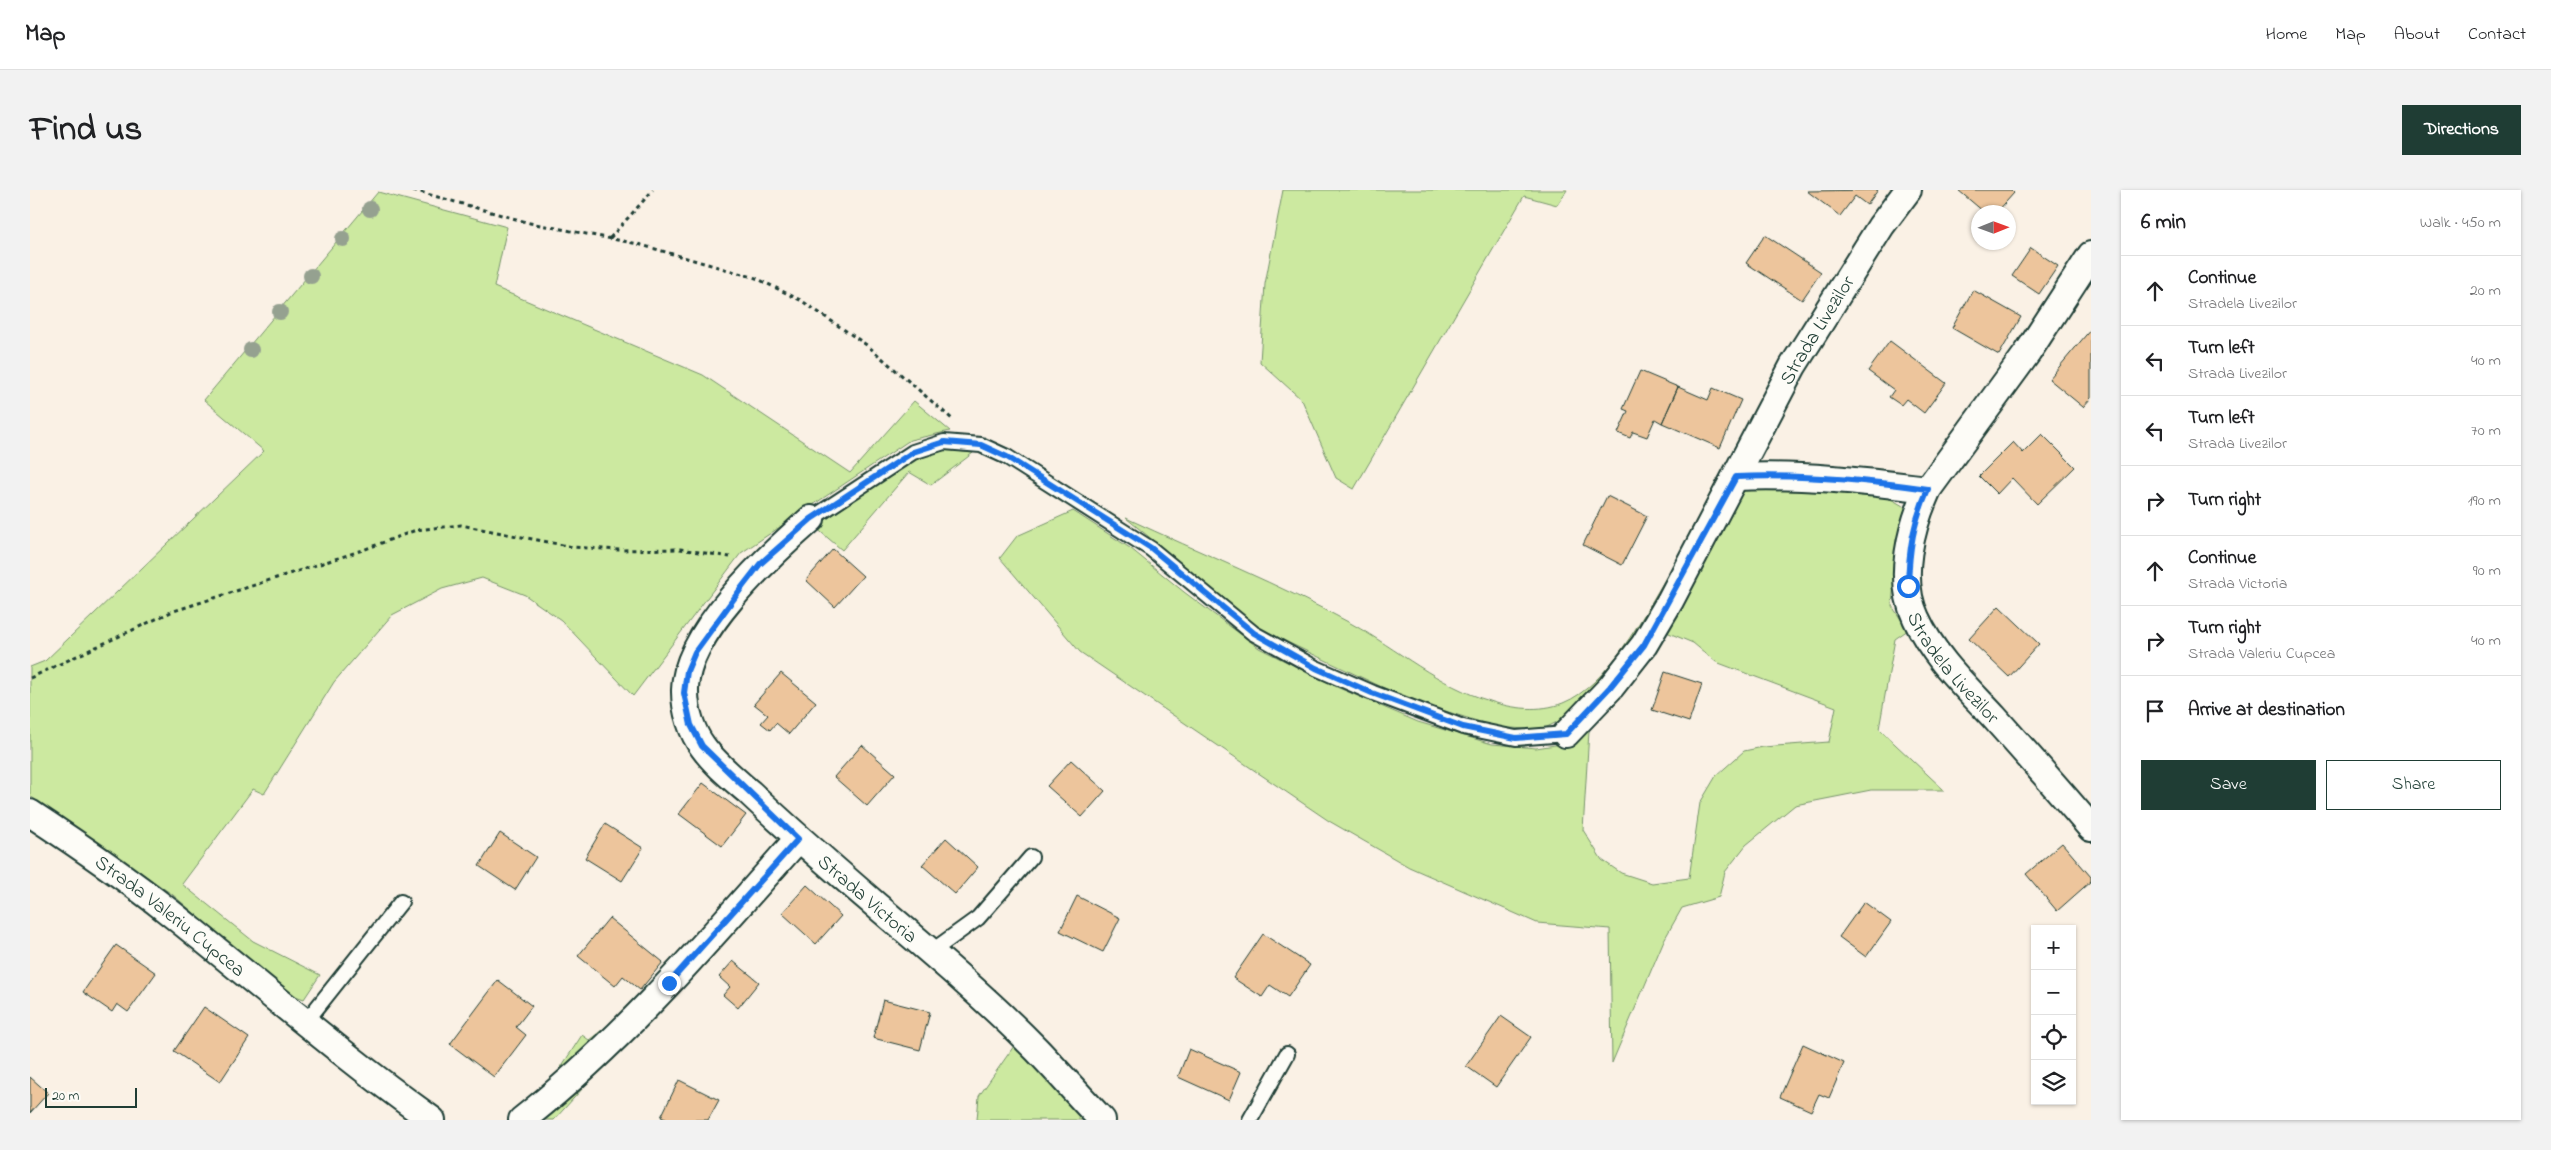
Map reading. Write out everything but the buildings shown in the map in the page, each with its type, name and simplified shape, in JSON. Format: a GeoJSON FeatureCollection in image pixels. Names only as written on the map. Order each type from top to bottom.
{"type":"FeatureCollection","features":[{"type":"Feature","properties":{"kind":"street","name":"Strada Livezilor"},"geometry":{"type":"LineString","coordinates":[[1566,734],[1610,687],[1644,645],[1736,477],[1793,366],[1881,226],[1908,190]]}},
{"type":"Feature","properties":{"kind":"street","name":"Stradela Livezilor"},"geometry":{"type":"LineString","coordinates":[[2091,255],[2028,352],[1928,489],[1918,511],[1909,546],[1908,586],[1915,617],[1939,657],[2091,828]]}},
{"type":"Feature","properties":{"kind":"street"},"geometry":{"type":"LineString","coordinates":[[1736,477],[1781,475],[1849,479],[1928,489]]}},
{"type":"Feature","properties":{"kind":"street","name":"Strada Victoria"},"geometry":{"type":"LineString","coordinates":[[811,519],[760,564],[714,623],[695,652],[687,671],[684,693],[691,725],[702,746],[798,839],[931,952],[1036,1049],[1102,1120]]}},
{"type":"Feature","properties":{"kind":"street","name":"Strada Valeriu Cupcea"},"geometry":{"type":"LineString","coordinates":[[30,813],[97,858],[168,911],[304,1024],[432,1120]]}},
{"type":"Feature","properties":{"kind":"street"},"geometry":{"type":"LineString","coordinates":[[522,1120],[565,1084],[669,983],[798,839]]}},
{"type":"Feature","properties":{"kind":"lane"},"geometry":{"type":"LineString","coordinates":[[811,519],[913,452],[944,442],[981,445],[1007,457],[1151,548],[1254,633],[1316,668],[1372,693],[1463,727],[1516,738],[1566,734]]}},
{"type":"Feature","properties":{"kind":"lane","name":"Strada Victoria"},"geometry":{"type":"LineString","coordinates":[[931,952],[978,918],[1031,858]]}},
{"type":"Feature","properties":{"kind":"lane"},"geometry":{"type":"LineString","coordinates":[[304,1024],[401,902]]}},
{"type":"Feature","properties":{"kind":"lane"},"geometry":{"type":"LineString","coordinates":[[1250,1120],[1287,1054]]}},
{"type":"Feature","properties":{"kind":"path"},"geometry":{"type":"LineString","coordinates":[[413,190],[530,223],[638,244],[756,278],[802,301],[868,346],[981,445]]}},
{"type":"Feature","properties":{"kind":"path"},"geometry":{"type":"LineString","coordinates":[[609,238],[654,190]]}},
{"type":"Feature","properties":{"kind":"path"},"geometry":{"type":"LineString","coordinates":[[30,678],[170,612],[363,550],[416,530],[462,525],[573,547],[619,550],[680,549],[721,555],[760,564]]}},
{"type":"Feature","properties":{"kind":"green space"},"geometry":{"type":"Polygon","coordinates":[[[1283,190],[1567,190],[1557,205],[1524,196],[1354,489],[1336,478],[1302,400],[1260,362],[1265,284],[1283,190]]]}},
{"type":"Feature","properties":{"kind":"green space"},"geometry":{"type":"Polygon","coordinates":[[[378,192],[507,227],[494,287],[703,375],[850,473],[914,401],[950,431],[910,440],[741,553],[633,696],[561,620],[525,595],[482,578],[442,589],[392,615],[334,682],[264,794],[253,789],[182,884],[253,941],[320,975],[304,999],[287,993],[173,895],[30,796],[30,667],[45,661],[264,451],[204,400],[378,192]]]}},
{"type":"Feature","properties":{"kind":"green space"},"geometry":{"type":"Polygon","coordinates":[[[947,450],[973,453],[931,485],[909,472],[842,550],[815,527],[918,457],[947,450]]]}},
{"type":"Feature","properties":{"kind":"green space"},"geometry":{"type":"Polygon","coordinates":[[[1742,484],[1806,485],[1854,489],[1876,494],[1894,501],[1909,511],[1896,558],[1892,606],[1908,630],[1895,639],[1879,729],[1944,790],[1871,790],[1795,805],[1746,845],[1725,872],[1719,897],[1682,908],[1664,940],[1612,1063],[1610,929],[1537,923],[1409,867],[1329,821],[1080,652],[1000,558],[1017,536],[1073,511],[1130,548],[1184,592],[1259,648],[1339,688],[1418,722],[1492,744],[1536,748],[1568,743],[1589,731],[1583,830],[1602,860],[1621,873],[1652,883],[1689,878],[1700,803],[1716,776],[1744,751],[1763,747],[1829,742],[1836,707],[1716,662],[1693,643],[1664,631],[1742,484]]]}},
{"type":"Feature","properties":{"kind":"green space"},"geometry":{"type":"Polygon","coordinates":[[[1126,518],[1324,609],[1369,634],[1453,686],[1490,701],[1517,708],[1545,708],[1563,703],[1579,694],[1595,681],[1623,648],[1667,576],[1669,581],[1628,651],[1569,716],[1541,730],[1496,727],[1407,699],[1262,630],[1126,518]]]}},
{"type":"Feature","properties":{"kind":"green space"},"geometry":{"type":"Polygon","coordinates":[[[633,1006],[550,1084],[582,1035],[589,1040],[633,1006]]]}},
{"type":"Feature","properties":{"kind":"green space"},"geometry":{"type":"Polygon","coordinates":[[[1014,1046],[1091,1120],[977,1120],[979,1096],[1014,1046]]]}},
{"type":"Feature","properties":{"kind":"green space"},"geometry":{"type":"Polygon","coordinates":[[[571,1088],[583,1088],[554,1120],[535,1120],[571,1088]]]}},
{"type":"Feature","properties":{"kind":"route"},"geometry":{"type":"LineString","coordinates":[[669,983],[798,839],[702,746],[691,725],[684,693],[687,671],[695,652],[714,623],[760,564],[811,519],[913,452],[944,442],[981,445],[1007,457],[1151,548],[1254,633],[1316,668],[1372,693],[1463,727],[1516,738],[1566,734],[1594,706],[1629,666],[1670,601],[1736,477],[1781,475],[1849,479],[1928,489],[1918,511],[1909,546],[1908,586]]}}]}
